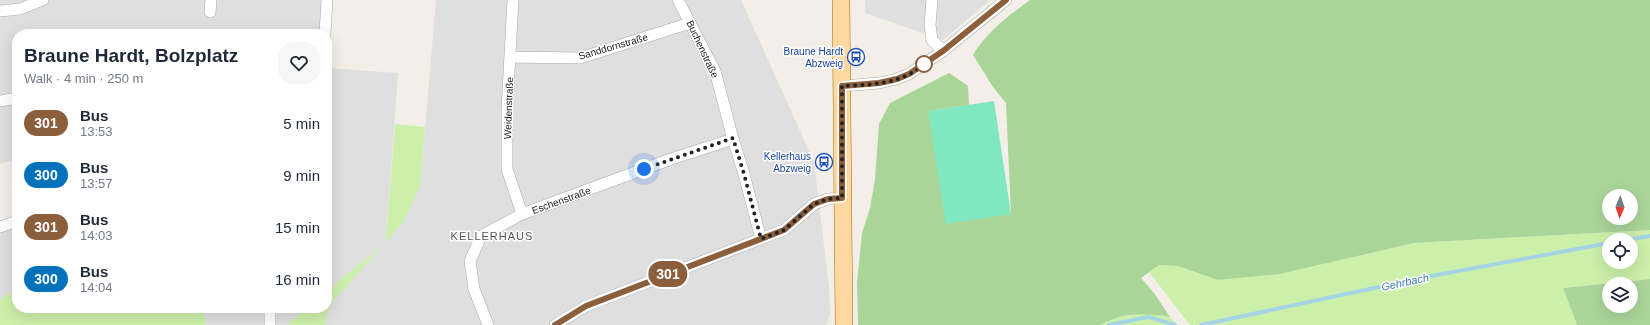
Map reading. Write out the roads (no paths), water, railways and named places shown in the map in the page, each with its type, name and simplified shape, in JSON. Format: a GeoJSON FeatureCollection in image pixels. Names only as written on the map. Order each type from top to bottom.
{"type":"FeatureCollection","features":[{"type":"Feature","properties":{"kind":"main road"},"geometry":{"type":"LineString","coordinates":[[842,0],[842,198],[844,325]]}},
{"type":"Feature","properties":{"kind":"street"},"geometry":{"type":"LineString","coordinates":[[0,11],[20,9],[43,0]]}},
{"type":"Feature","properties":{"kind":"street"},"geometry":{"type":"LineString","coordinates":[[210,12],[211,0]]}},
{"type":"Feature","properties":{"kind":"street"},"geometry":{"type":"LineString","coordinates":[[325,29],[327,0]]}},
{"type":"Feature","properties":{"kind":"street","name":"Weidenstraße"},"geometry":{"type":"LineString","coordinates":[[513,0],[507,110],[508,169],[522,214]]}},
{"type":"Feature","properties":{"kind":"street","name":"Buchenstraße"},"geometry":{"type":"LineString","coordinates":[[678,0],[715,71],[761,239]]}},
{"type":"Feature","properties":{"kind":"street"},"geometry":{"type":"LineString","coordinates":[[932,0],[930,24],[932,40],[943,51]]}},
{"type":"Feature","properties":{"kind":"street"},"geometry":{"type":"LineString","coordinates":[[842,86],[863,85],[897,79],[909,74],[943,51],[1006,0]]}},
{"type":"Feature","properties":{"kind":"street","name":"Sanddornstraße"},"geometry":{"type":"LineString","coordinates":[[510,57],[580,58],[690,23]]}},
{"type":"Feature","properties":{"kind":"street"},"geometry":{"type":"LineString","coordinates":[[0,101],[12,99]]}},
{"type":"Feature","properties":{"kind":"street","name":"Eschenstraße"},"geometry":{"type":"LineString","coordinates":[[488,325],[474,289],[470,261],[481,236],[522,214],[671,159],[733,138]]}},
{"type":"Feature","properties":{"kind":"street"},"geometry":{"type":"LineString","coordinates":[[555,325],[586,306],[784,230],[814,204],[828,199],[842,198]]}},
{"type":"Feature","properties":{"kind":"street"},"geometry":{"type":"LineString","coordinates":[[0,227],[12,223]]}},
{"type":"Feature","properties":{"kind":"street"},"geometry":{"type":"LineString","coordinates":[[270,313],[270,325]]}},
{"type":"Feature","properties":{"kind":"waterway","name":"Gehrbach"},"geometry":{"type":"LineString","coordinates":[[1638,238],[1650,236]]}},
{"type":"Feature","properties":{"kind":"waterway","name":"Gehrbach"},"geometry":{"type":"LineString","coordinates":[[1201,325],[1426,277],[1602,244]]}},
{"type":"Feature","properties":{"kind":"waterway","name":"Gehrbach"},"geometry":{"type":"LineString","coordinates":[[1109,325],[1148,317],[1175,325]]}},
{"type":"Feature","properties":{"kind":"place","name":"Braune Hardt Abzweig"},"geometry":{"type":"Point","coordinates":[856,57]}},
{"type":"Feature","properties":{"kind":"place","name":"Kellerhaus Abzweig"},"geometry":{"type":"Point","coordinates":[824,162]}},
{"type":"Feature","properties":{"kind":"district","name":"KELLERHAUS"},"geometry":{"type":"Point","coordinates":[492,236]}}]}
